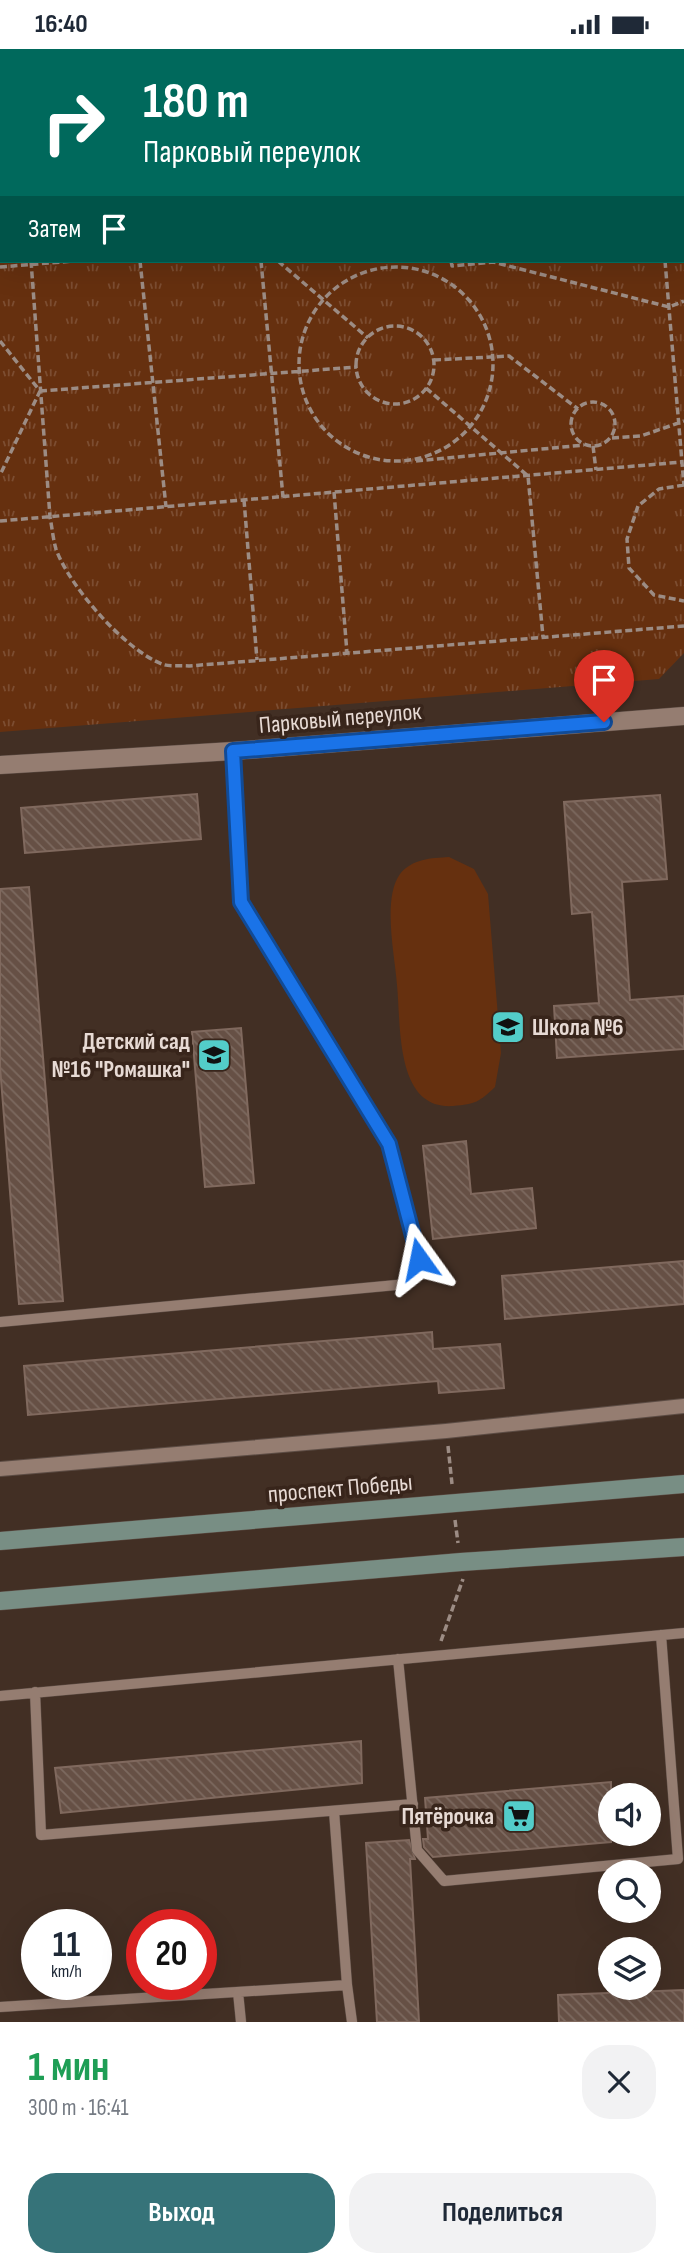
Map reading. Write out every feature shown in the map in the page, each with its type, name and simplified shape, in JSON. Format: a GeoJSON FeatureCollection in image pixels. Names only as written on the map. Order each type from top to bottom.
{"type":"FeatureCollection","features":[{"type":"Feature","properties":{"kind":"main road","name":"проспект Победы"},"geometry":{"type":"LineString","coordinates":[[0,1541],[684,1484]]}},
{"type":"Feature","properties":{"kind":"main road"},"geometry":{"type":"LineString","coordinates":[[0,1601],[447,1563],[684,1547]]}},
{"type":"Feature","properties":{"kind":"street","name":"Парковый переулок"},"geometry":{"type":"LineString","coordinates":[[0,765],[233,751],[684,716]]}},
{"type":"Feature","properties":{"kind":"street"},"geometry":{"type":"LineString","coordinates":[[0,1469],[446,1431],[684,1406]]}},
{"type":"Feature","properties":{"kind":"lane"},"geometry":{"type":"LineString","coordinates":[[0,1322],[407,1284],[419,1259],[389,1144],[241,902],[233,751]]}},
{"type":"Feature","properties":{"kind":"lane"},"geometry":{"type":"LineString","coordinates":[[0,1696],[684,1633]]}},
{"type":"Feature","properties":{"kind":"lane"},"geometry":{"type":"LineString","coordinates":[[398,1659],[417,1850],[444,1881],[678,1859],[661,1635]]}},
{"type":"Feature","properties":{"kind":"lane"},"geometry":{"type":"LineString","coordinates":[[35,1692],[41,1835],[413,1804]]}},
{"type":"Feature","properties":{"kind":"lane"},"geometry":{"type":"LineString","coordinates":[[334,1811],[352,2022]]}},
{"type":"Feature","properties":{"kind":"lane"},"geometry":{"type":"LineString","coordinates":[[0,2007],[347,1985]]}},
{"type":"Feature","properties":{"kind":"lane"},"geometry":{"type":"LineString","coordinates":[[238,1992],[241,2022]]}},
{"type":"Feature","properties":{"kind":"path"},"geometry":{"type":"LineString","coordinates":[[77,49],[99,49]]}},
{"type":"Feature","properties":{"kind":"path"},"geometry":{"type":"LineString","coordinates":[[0,267],[31,263],[50,517],[57,550],[79,588],[114,629],[144,655],[164,665],[684,626]]}},
{"type":"Feature","properties":{"kind":"path"},"geometry":{"type":"LineString","coordinates":[[140,263],[166,507]]}},
{"type":"Feature","properties":{"kind":"path"},"geometry":{"type":"LineString","coordinates":[[261,263],[283,497]]}},
{"type":"Feature","properties":{"kind":"path"},"geometry":{"type":"LineString","coordinates":[[280,263],[368,338]]}},
{"type":"Feature","properties":{"kind":"path"},"geometry":{"type":"LineString","coordinates":[[452,263],[479,263]]}},
{"type":"Feature","properties":{"kind":"path"},"geometry":{"type":"LineString","coordinates":[[497,263],[669,307],[684,302]]}},
{"type":"Feature","properties":{"kind":"path"},"geometry":{"type":"LineString","coordinates":[[665,263],[684,485],[659,489],[638,506],[627,539],[629,568],[654,595],[684,601]]}},
{"type":"Feature","properties":{"kind":"path"},"geometry":{"type":"LineString","coordinates":[[408,461],[439,452],[471,426],[484,407],[494,376],[492,343],[480,313],[459,288],[431,272],[399,266],[367,270],[338,285],[315,309],[302,338],[299,372],[305,401],[322,428],[346,448],[376,460],[408,461],[503,454],[593,446],[611,438],[641,436],[684,421]]}},
{"type":"Feature","properties":{"kind":"path"},"geometry":{"type":"LineString","coordinates":[[404,327],[426,340],[434,360],[433,376],[426,388],[407,402],[382,402],[362,385],[357,367],[361,346],[379,329],[404,327]]}},
{"type":"Feature","properties":{"kind":"path"},"geometry":{"type":"LineString","coordinates":[[0,341],[40,391]]}},
{"type":"Feature","properties":{"kind":"path"},"geometry":{"type":"LineString","coordinates":[[434,360],[509,356],[578,409]]}},
{"type":"Feature","properties":{"kind":"path"},"geometry":{"type":"LineString","coordinates":[[40,391],[357,367]]}},
{"type":"Feature","properties":{"kind":"path"},"geometry":{"type":"LineString","coordinates":[[426,388],[528,475],[543,637]]}},
{"type":"Feature","properties":{"kind":"path"},"geometry":{"type":"LineString","coordinates":[[0,475],[40,391]]}},
{"type":"Feature","properties":{"kind":"path"},"geometry":{"type":"LineString","coordinates":[[584,445],[571,428],[578,409],[590,403],[610,410],[615,423],[611,438]]}},
{"type":"Feature","properties":{"kind":"path"},"geometry":{"type":"LineString","coordinates":[[593,446],[596,470]]}},
{"type":"Feature","properties":{"kind":"path"},"geometry":{"type":"LineString","coordinates":[[0,521],[682,462]]}},
{"type":"Feature","properties":{"kind":"path"},"geometry":{"type":"LineString","coordinates":[[334,492],[347,653]]}},
{"type":"Feature","properties":{"kind":"path"},"geometry":{"type":"LineString","coordinates":[[244,500],[257,660]]}},
{"type":"Feature","properties":{"kind":"green space"},"geometry":{"type":"Polygon","coordinates":[[[0,263],[684,263],[684,653],[659,679],[0,732],[0,263]]]}},
{"type":"Feature","properties":{"kind":"green space"},"geometry":{"type":"Polygon","coordinates":[[[449,857],[474,869],[488,894],[501,1053],[495,1087],[477,1101],[453,1106],[434,1104],[420,1094],[411,1080],[401,1042],[391,928],[392,898],[400,874],[410,865],[422,860],[449,857]]]}},
{"type":"Feature","properties":{"kind":"building"},"geometry":{"type":"Polygon","coordinates":[[[197,794],[201,839],[25,853],[21,808],[197,794]]]}},
{"type":"Feature","properties":{"kind":"building"},"geometry":{"type":"Polygon","coordinates":[[[660,795],[667,879],[622,882],[630,1000],[684,996],[684,1049],[557,1058],[554,1006],[599,1003],[592,912],[572,914],[564,802],[660,795]]]}},
{"type":"Feature","properties":{"kind":"building"},"geometry":{"type":"Polygon","coordinates":[[[29,887],[63,1301],[19,1304],[0,1067],[0,889],[29,887]]]}},
{"type":"Feature","properties":{"kind":"building"},"geometry":{"type":"Polygon","coordinates":[[[241,1028],[254,1183],[205,1187],[192,1032],[241,1028]]]}},
{"type":"Feature","properties":{"kind":"building"},"geometry":{"type":"Polygon","coordinates":[[[466,1141],[471,1194],[532,1188],[536,1228],[433,1239],[423,1146],[466,1141]]]}},
{"type":"Feature","properties":{"kind":"building"},"geometry":{"type":"Polygon","coordinates":[[[684,1261],[684,1304],[505,1319],[502,1276],[684,1261]]]}},
{"type":"Feature","properties":{"kind":"building"},"geometry":{"type":"Polygon","coordinates":[[[432,1332],[433,1349],[500,1344],[504,1388],[439,1393],[438,1381],[28,1415],[24,1366],[432,1332]]]}},
{"type":"Feature","properties":{"kind":"building"},"geometry":{"type":"Polygon","coordinates":[[[361,1741],[362,1783],[61,1813],[55,1768],[361,1741]]]}},
{"type":"Feature","properties":{"kind":"building","name":"Пятёрочка"},"geometry":{"type":"Polygon","coordinates":[[[598,1783],[598,1843],[433,1857],[424,1847],[423,1839],[428,1839],[425,1798],[598,1783]]]}},
{"type":"Feature","properties":{"kind":"building"},"geometry":{"type":"Polygon","coordinates":[[[409,1840],[415,1859],[410,1859],[419,2022],[377,2022],[366,1843],[409,1840]]]}},
{"type":"Feature","properties":{"kind":"building"},"geometry":{"type":"Polygon","coordinates":[[[684,1990],[684,2022],[559,2022],[558,1995],[598,1993],[598,2000],[661,2000],[661,1991],[684,1990]]]}},
{"type":"Feature","properties":{"kind":"place","name":"Школа №6"},"geometry":{"type":"Point","coordinates":[508,1027]}},
{"type":"Feature","properties":{"kind":"place","name":"Детский сад №16 \"Ромашка\""},"geometry":{"type":"Point","coordinates":[214,1055]}},
{"type":"Feature","properties":{"kind":"place","name":"Пятёрочка"},"geometry":{"type":"Point","coordinates":[519,1816]}},
{"type":"Feature","properties":{"kind":"route"},"geometry":{"type":"LineString","coordinates":[[419,1259],[389,1144],[241,902],[233,751],[604,722]]}}]}
